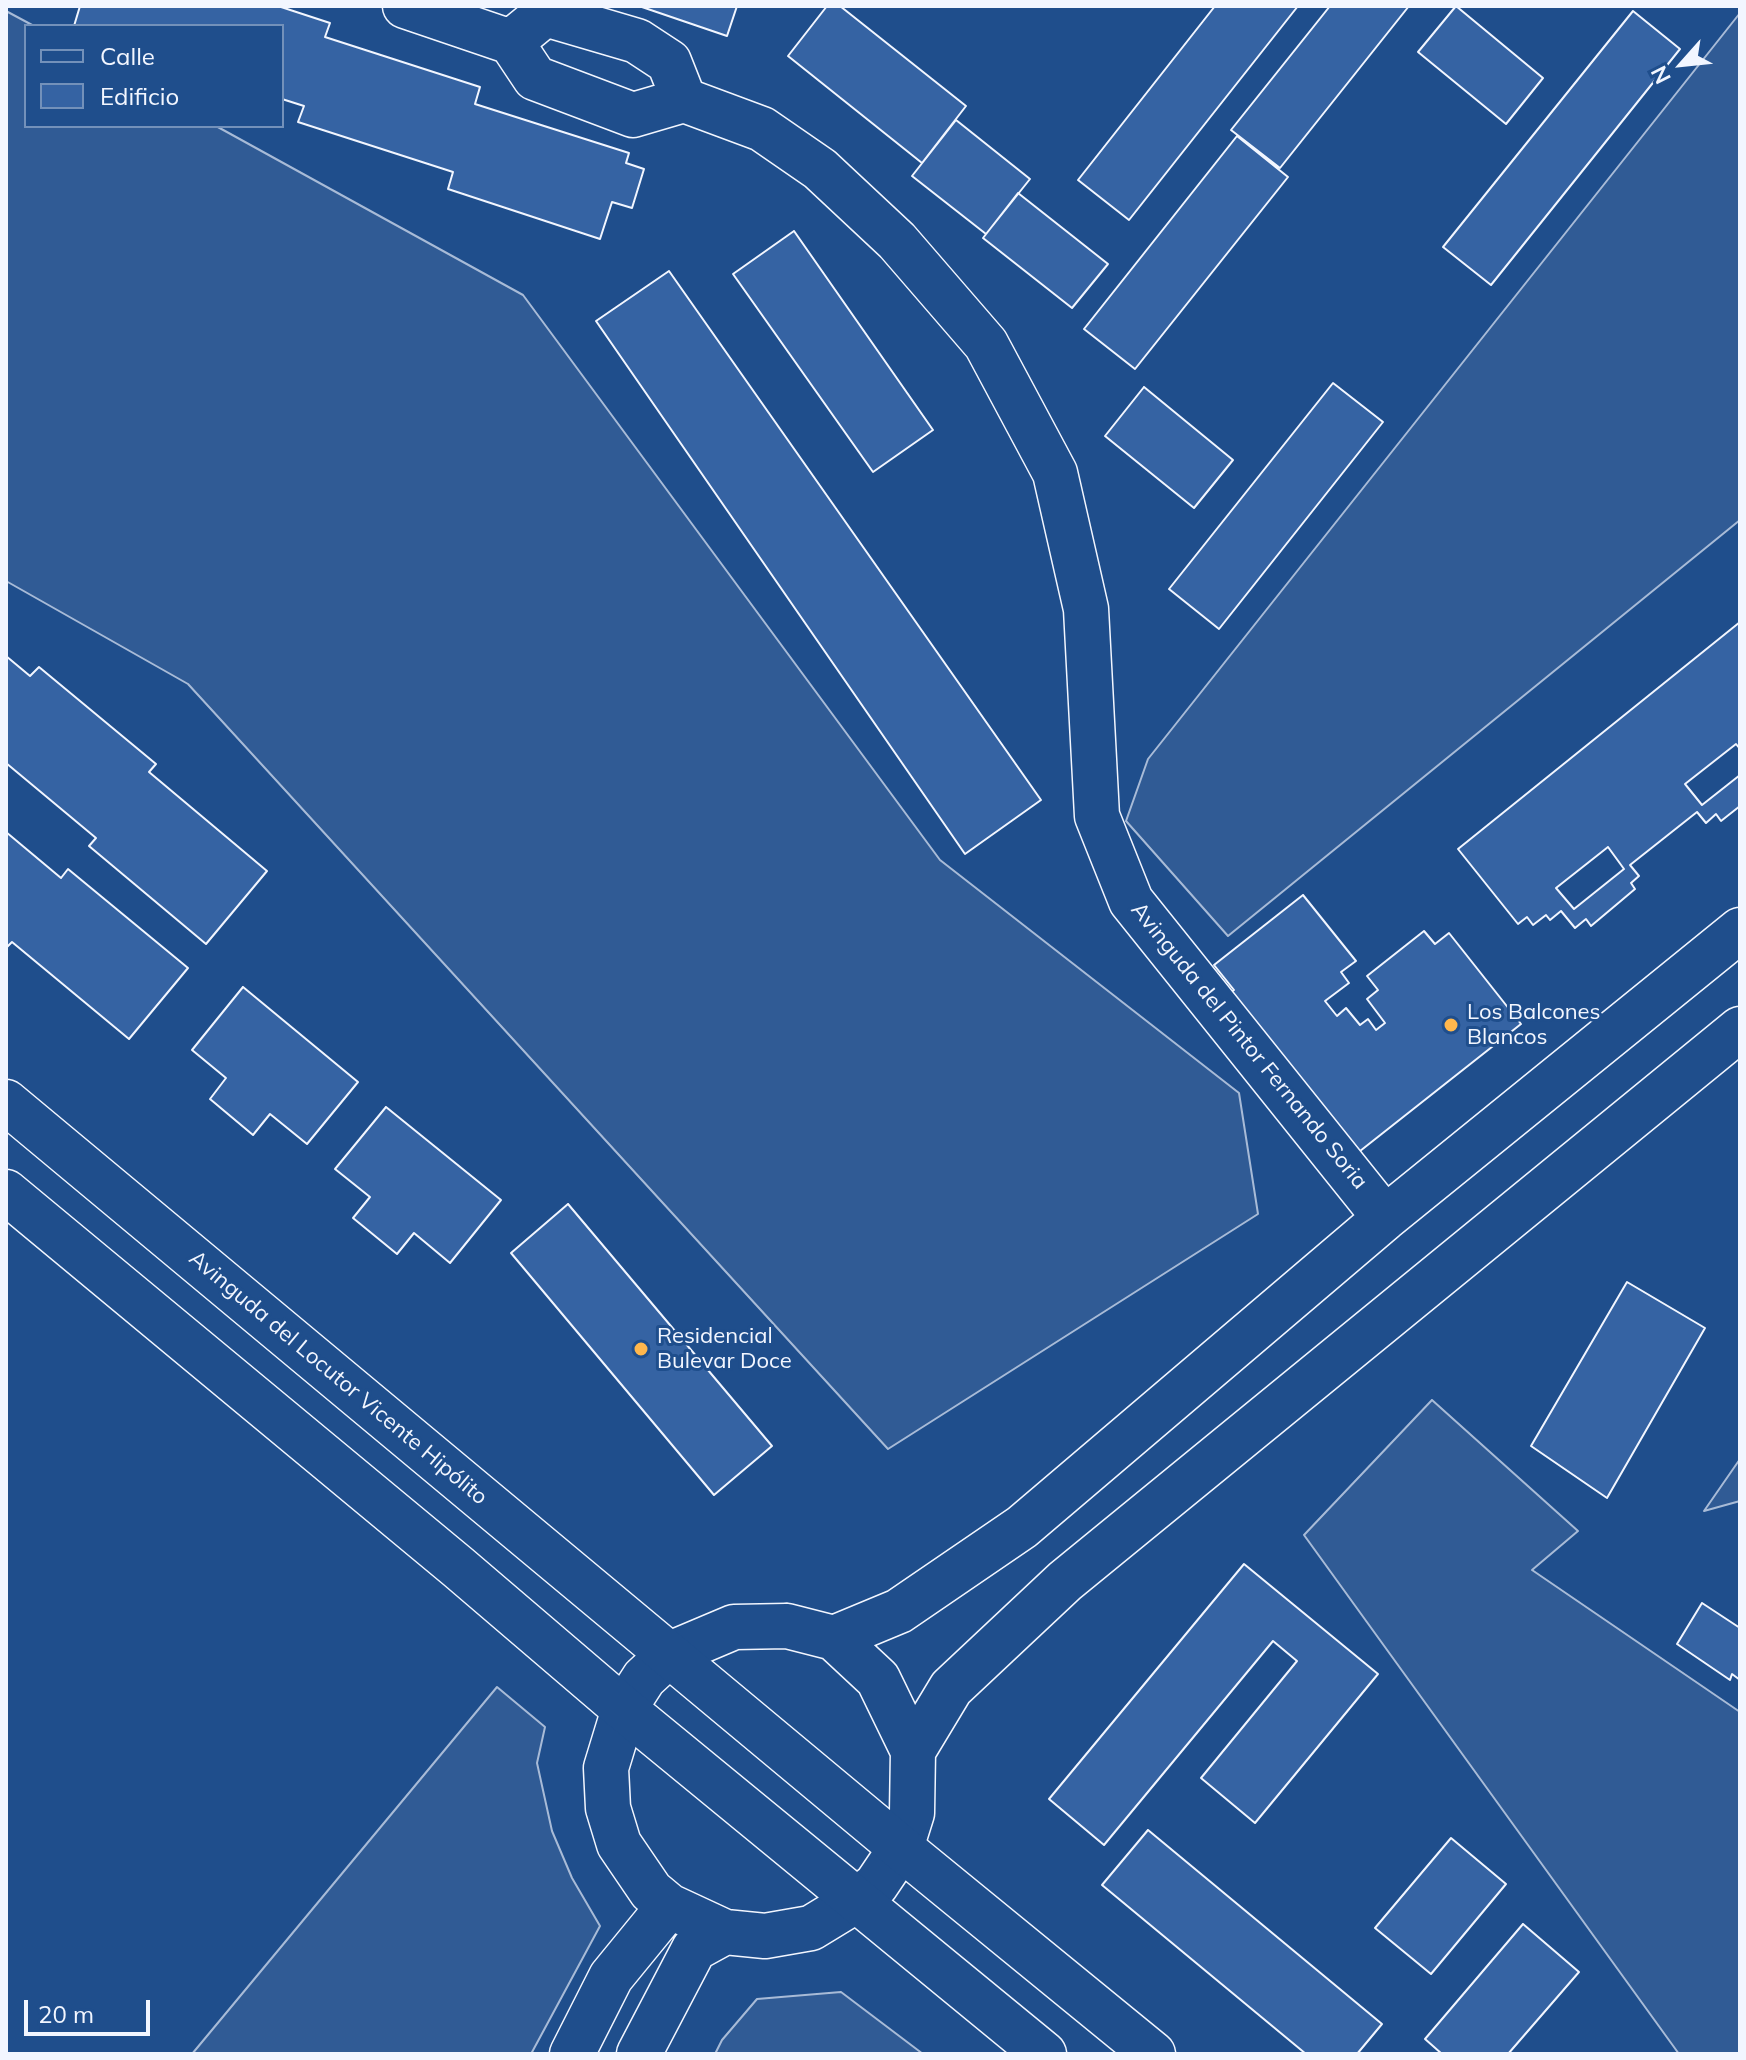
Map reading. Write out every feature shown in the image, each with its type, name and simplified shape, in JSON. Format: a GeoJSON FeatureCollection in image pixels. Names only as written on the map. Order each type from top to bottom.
{"type":"FeatureCollection","features":[{"type":"Feature","properties":{"kind":"street"},"geometry":{"type":"LineString","coordinates":[[405,6],[511,42],[535,78],[633,115],[700,106],[669,62],[637,41],[545,14],[511,42]]}},
{"type":"Feature","properties":{"kind":"street","name":"Avinguda del Pintor Fernando Soria"},"geometry":{"type":"LineString","coordinates":[[700,106],[762,129],[820,169],[897,241],[986,344],[1055,473],[1086,609],[1097,816],[1131,901],[1385,1218]]}},
{"type":"Feature","properties":{"kind":"street"},"geometry":{"type":"LineString","coordinates":[[834,1638],[899,1611],[1022,1527],[1385,1218],[1740,930]]}},
{"type":"Feature","properties":{"kind":"street"},"geometry":{"type":"LineString","coordinates":[[913,1751],[951,1688],[1065,1581],[1740,1029]]}},
{"type":"Feature","properties":{"kind":"street","name":"Avinguda del Locutor Vicente Hipólito"},"geometry":{"type":"LineString","coordinates":[[6,1102],[901,1848],[1153,2054]]}},
{"type":"Feature","properties":{"kind":"street"},"geometry":{"type":"LineString","coordinates":[[6,1192],[458,1567],[624,1709],[1044,2054]]}},
{"type":"Feature","properties":{"kind":"street"},"geometry":{"type":"LineString","coordinates":[[787,1626],[834,1638],[878,1679],[913,1751],[912,1813],[901,1848],[876,1885],[811,1928],[765,1936],[725,1932],[669,1906],[651,1891],[619,1844],[608,1808],[606,1768],[624,1709],[644,1678],[670,1654],[734,1627],[787,1626]]}},
{"type":"Feature","properties":{"kind":"street"},"geometry":{"type":"LineString","coordinates":[[572,2054],[611,1977],[669,1906]]}},
{"type":"Feature","properties":{"kind":"street"},"geometry":{"type":"LineString","coordinates":[[639,2054],[694,1949],[725,1932]]}},
{"type":"Feature","properties":{"kind":"shaded area"},"geometry":{"type":"Polygon","coordinates":[[[6,11],[30,24],[24,24],[24,128],[220,128],[523,295],[940,860],[1239,1093],[1258,1214],[888,1449],[188,684],[6,581],[6,11]]]}},
{"type":"Feature","properties":{"kind":"shaded area"},"geometry":{"type":"Polygon","coordinates":[[[1740,13],[1740,520],[1228,936],[1126,821],[1148,759],[1740,13]]]}},
{"type":"Feature","properties":{"kind":"shaded area"},"geometry":{"type":"Polygon","coordinates":[[[1432,1400],[1578,1531],[1532,1570],[1740,1712],[1740,2054],[1679,2054],[1304,1535],[1432,1400]]]}},
{"type":"Feature","properties":{"kind":"shaded area"},"geometry":{"type":"Polygon","coordinates":[[[1740,1459],[1740,1501],[1704,1511],[1740,1459]]]}},
{"type":"Feature","properties":{"kind":"shaded area"},"geometry":{"type":"Polygon","coordinates":[[[497,1687],[545,1727],[537,1763],[552,1831],[572,1878],[600,1926],[531,2054],[192,2054],[497,1687]]]}},
{"type":"Feature","properties":{"kind":"shaded area"},"geometry":{"type":"Polygon","coordinates":[[[841,1992],[923,2054],[715,2054],[722,2040],[757,1999],[841,1992]]]}},
{"type":"Feature","properties":{"kind":"building"},"geometry":{"type":"Polygon","coordinates":[[[80,6],[278,6],[330,23],[325,37],[480,87],[475,104],[629,153],[626,163],[644,169],[632,208],[612,202],[600,239],[448,189],[453,172],[298,122],[304,106],[284,100],[284,24],[75,24],[80,6]]]}},
{"type":"Feature","properties":{"kind":"building"},"geometry":{"type":"Polygon","coordinates":[[[639,6],[737,6],[727,36],[639,6]]]}},
{"type":"Feature","properties":{"kind":"building"},"geometry":{"type":"Polygon","coordinates":[[[827,6],[840,6],[966,106],[922,163],[788,56],[827,6]]]}},
{"type":"Feature","properties":{"kind":"building"},"geometry":{"type":"Polygon","coordinates":[[[1215,6],[1298,6],[1129,220],[1078,180],[1215,6]]]}},
{"type":"Feature","properties":{"kind":"building"},"geometry":{"type":"Polygon","coordinates":[[[1330,6],[1409,6],[1280,168],[1231,130],[1330,6]]]}},
{"type":"Feature","properties":{"kind":"building"},"geometry":{"type":"Polygon","coordinates":[[[1456,6],[1543,78],[1506,124],[1418,52],[1456,6]]]}},
{"type":"Feature","properties":{"kind":"building"},"geometry":{"type":"Polygon","coordinates":[[[1633,11],[1680,49],[1491,285],[1443,247],[1633,11]]]}},
{"type":"Feature","properties":{"kind":"building"},"geometry":{"type":"Polygon","coordinates":[[[956,120],[1030,179],[986,234],[912,176],[956,120]]]}},
{"type":"Feature","properties":{"kind":"building"},"geometry":{"type":"Polygon","coordinates":[[[1237,136],[1288,177],[1135,369],[1084,329],[1237,136]]]}},
{"type":"Feature","properties":{"kind":"building"},"geometry":{"type":"Polygon","coordinates":[[[1018,193],[1108,264],[1072,308],[983,238],[1018,193]]]}},
{"type":"Feature","properties":{"kind":"building"},"geometry":{"type":"Polygon","coordinates":[[[794,231],[933,430],[873,472],[733,274],[794,231]]]}},
{"type":"Feature","properties":{"kind":"building"},"geometry":{"type":"Polygon","coordinates":[[[669,271],[1041,800],[965,854],[596,321],[669,271]]]}},
{"type":"Feature","properties":{"kind":"building"},"geometry":{"type":"Polygon","coordinates":[[[1333,383],[1383,422],[1219,629],[1169,589],[1333,383]]]}},
{"type":"Feature","properties":{"kind":"building"},"geometry":{"type":"Polygon","coordinates":[[[1144,387],[1233,460],[1194,508],[1105,436],[1144,387]]]}},
{"type":"Feature","properties":{"kind":"building"},"geometry":{"type":"Polygon","coordinates":[[[1740,622],[1740,749],[1736,744],[1685,784],[1702,805],[1740,775],[1740,806],[1721,821],[1716,814],[1706,823],[1697,812],[1630,865],[1639,876],[1631,883],[1635,889],[1591,926],[1586,919],[1575,928],[1561,911],[1550,920],[1546,915],[1533,925],[1527,917],[1518,924],[1458,849],[1740,622]],[[1608,847],[1556,888],[1574,909],[1624,869],[1608,847]]]}},
{"type":"Feature","properties":{"kind":"building"},"geometry":{"type":"Polygon","coordinates":[[[6,656],[30,676],[39,667],[156,764],[149,772],[267,871],[206,944],[89,846],[96,838],[6,763],[6,656]]]}},
{"type":"Feature","properties":{"kind":"building"},"geometry":{"type":"Polygon","coordinates":[[[6,832],[61,878],[68,869],[188,968],[129,1039],[12,942],[6,948],[6,832]]]}},
{"type":"Feature","properties":{"kind":"building","name":"Los Balcones Blancos"},"geometry":{"type":"Polygon","coordinates":[[[1303,895],[1356,961],[1341,972],[1349,983],[1325,1001],[1337,1016],[1346,1008],[1360,1025],[1368,1019],[1376,1030],[1385,1023],[1367,999],[1378,990],[1367,976],[1424,931],[1435,944],[1449,933],[1521,1024],[1355,1155],[1228,994],[1234,990],[1214,965],[1303,895]]]}},
{"type":"Feature","properties":{"kind":"building"},"geometry":{"type":"Polygon","coordinates":[[[243,987],[358,1082],[307,1144],[270,1114],[253,1135],[210,1099],[226,1078],[192,1050],[243,987]]]}},
{"type":"Feature","properties":{"kind":"building"},"geometry":{"type":"Polygon","coordinates":[[[386,1107],[501,1200],[450,1263],[414,1233],[397,1254],[353,1218],[370,1197],[335,1169],[386,1107]]]}},
{"type":"Feature","properties":{"kind":"building","name":"Residencial Bulevar Doce"},"geometry":{"type":"Polygon","coordinates":[[[568,1204],[772,1446],[714,1495],[511,1253],[568,1204]]]}},
{"type":"Feature","properties":{"kind":"building"},"geometry":{"type":"Polygon","coordinates":[[[1627,1282],[1705,1328],[1607,1498],[1531,1446],[1627,1282]]]}},
{"type":"Feature","properties":{"kind":"building"},"geometry":{"type":"Polygon","coordinates":[[[1244,1564],[1378,1674],[1255,1823],[1201,1778],[1297,1661],[1273,1641],[1104,1845],[1049,1799],[1244,1564]]]}},
{"type":"Feature","properties":{"kind":"building"},"geometry":{"type":"Polygon","coordinates":[[[1702,1603],[1740,1628],[1740,1680],[1732,1674],[1730,1680],[1677,1644],[1702,1603]]]}},
{"type":"Feature","properties":{"kind":"building"},"geometry":{"type":"Polygon","coordinates":[[[1148,1830],[1382,2024],[1357,2054],[1306,2054],[1102,1885],[1148,1830]]]}},
{"type":"Feature","properties":{"kind":"building"},"geometry":{"type":"Polygon","coordinates":[[[1451,1838],[1506,1884],[1431,1974],[1375,1928],[1451,1838]]]}},
{"type":"Feature","properties":{"kind":"building"},"geometry":{"type":"Polygon","coordinates":[[[1523,1924],[1579,1972],[1508,2054],[1442,2054],[1425,2039],[1523,1924]]]}},
{"type":"Feature","properties":{"kind":"place","name":"Los Balcones Blancos"},"geometry":{"type":"Point","coordinates":[1451,1025]}},
{"type":"Feature","properties":{"kind":"place","name":"Residencial Bulevar Doce"},"geometry":{"type":"Point","coordinates":[641,1349]}}]}
